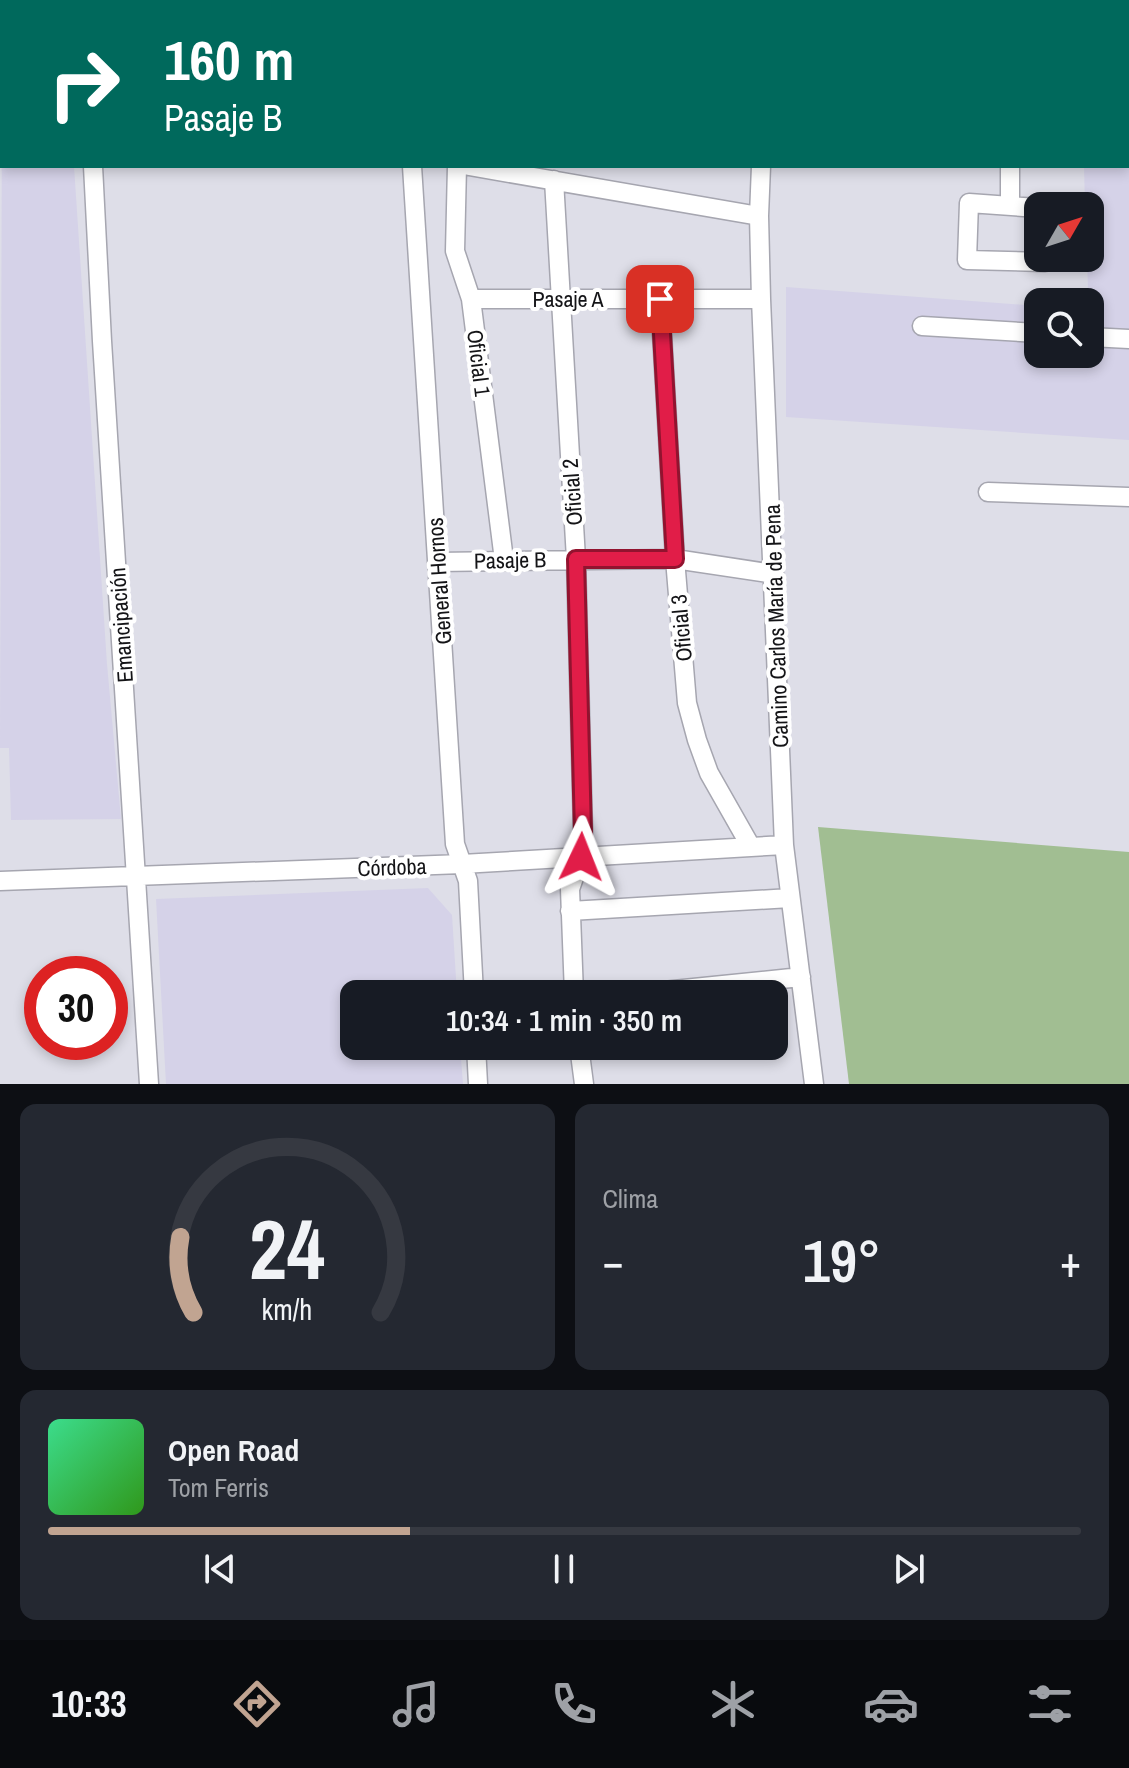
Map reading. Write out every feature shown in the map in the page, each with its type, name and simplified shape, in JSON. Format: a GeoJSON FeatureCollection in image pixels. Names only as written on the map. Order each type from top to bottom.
{"type":"FeatureCollection","features":[{"type":"Feature","properties":{"kind":"street","name":"Emancipación"},"geometry":{"type":"LineString","coordinates":[[93,168],[149,1084]]}},
{"type":"Feature","properties":{"kind":"street","name":"General Hornos"},"geometry":{"type":"LineString","coordinates":[[412,168],[455,844],[468,881],[473,980]]}},
{"type":"Feature","properties":{"kind":"street","name":"Oficial 1"},"geometry":{"type":"LineString","coordinates":[[457,168],[455,251],[471,299],[504,560]]}},
{"type":"Feature","properties":{"kind":"street"},"geometry":{"type":"LineString","coordinates":[[481,168],[759,216]]}},
{"type":"Feature","properties":{"kind":"street"},"geometry":{"type":"LineString","coordinates":[[583,185],[585,168]]}},
{"type":"Feature","properties":{"kind":"street","name":"Camino Carlos María de Pena"},"geometry":{"type":"LineString","coordinates":[[761,168],[761,299],[784,845],[814,1084]]}},
{"type":"Feature","properties":{"kind":"street"},"geometry":{"type":"LineString","coordinates":[[1010,168],[1010,205]]}},
{"type":"Feature","properties":{"kind":"street","name":"Oficial 2"},"geometry":{"type":"LineString","coordinates":[[554,180],[576,559],[583,832],[581,857],[570,889],[573,980]]}},
{"type":"Feature","properties":{"kind":"street"},"geometry":{"type":"LineString","coordinates":[[1024,206],[969,203],[967,260],[1024,261]]}},
{"type":"Feature","properties":{"kind":"street","name":"Pasaje A"},"geometry":{"type":"LineString","coordinates":[[471,299],[761,299]]}},
{"type":"Feature","properties":{"kind":"street","name":"Oficial 3"},"geometry":{"type":"LineString","coordinates":[[660,299],[687,703],[703,757],[718,792],[751,847]]}},
{"type":"Feature","properties":{"kind":"street"},"geometry":{"type":"LineString","coordinates":[[922,326],[1024,332]]}},
{"type":"Feature","properties":{"kind":"street"},"geometry":{"type":"LineString","coordinates":[[1104,338],[1129,339]]}},
{"type":"Feature","properties":{"kind":"street"},"geometry":{"type":"LineString","coordinates":[[988,492],[1129,497]]}},
{"type":"Feature","properties":{"kind":"street","name":"Pasaje B"},"geometry":{"type":"LineString","coordinates":[[437,562],[675,559],[774,574]]}},
{"type":"Feature","properties":{"kind":"street","name":"Córdoba"},"geometry":{"type":"LineString","coordinates":[[0,881],[462,864],[784,845]]}},
{"type":"Feature","properties":{"kind":"street"},"geometry":{"type":"LineString","coordinates":[[570,911],[790,898]]}},
{"type":"Feature","properties":{"kind":"street"},"geometry":{"type":"LineString","coordinates":[[772,980],[801,977]]}},
{"type":"Feature","properties":{"kind":"street"},"geometry":{"type":"LineString","coordinates":[[477,1060],[478,1084]]}},
{"type":"Feature","properties":{"kind":"street"},"geometry":{"type":"LineString","coordinates":[[581,1060],[584,1084]]}},
{"type":"Feature","properties":{"kind":"shaded area"},"geometry":{"type":"Polygon","coordinates":[[[2,168],[74,168],[107,664],[121,819],[11,820],[9,748],[0,748],[2,168]]]}},
{"type":"Feature","properties":{"kind":"shaded area"},"geometry":{"type":"Polygon","coordinates":[[[1084,168],[1129,168],[1129,440],[786,417],[786,287],[1024,305],[1024,368],[1104,368],[1104,288],[1088,288],[1087,272],[1104,272],[1104,192],[1085,192],[1084,168]]]}},
{"type":"Feature","properties":{"kind":"shaded area"},"geometry":{"type":"Polygon","coordinates":[[[428,888],[452,915],[456,980],[340,980],[340,1060],[461,1060],[463,1084],[166,1084],[156,899],[428,888]]]}},
{"type":"Feature","properties":{"kind":"green space"},"geometry":{"type":"Polygon","coordinates":[[[818,827],[1129,852],[1129,1084],[849,1084],[818,827]]]}},
{"type":"Feature","properties":{"kind":"route"},"geometry":{"type":"LineString","coordinates":[[581,857],[583,832],[576,559],[675,559],[660,299]]}}]}
